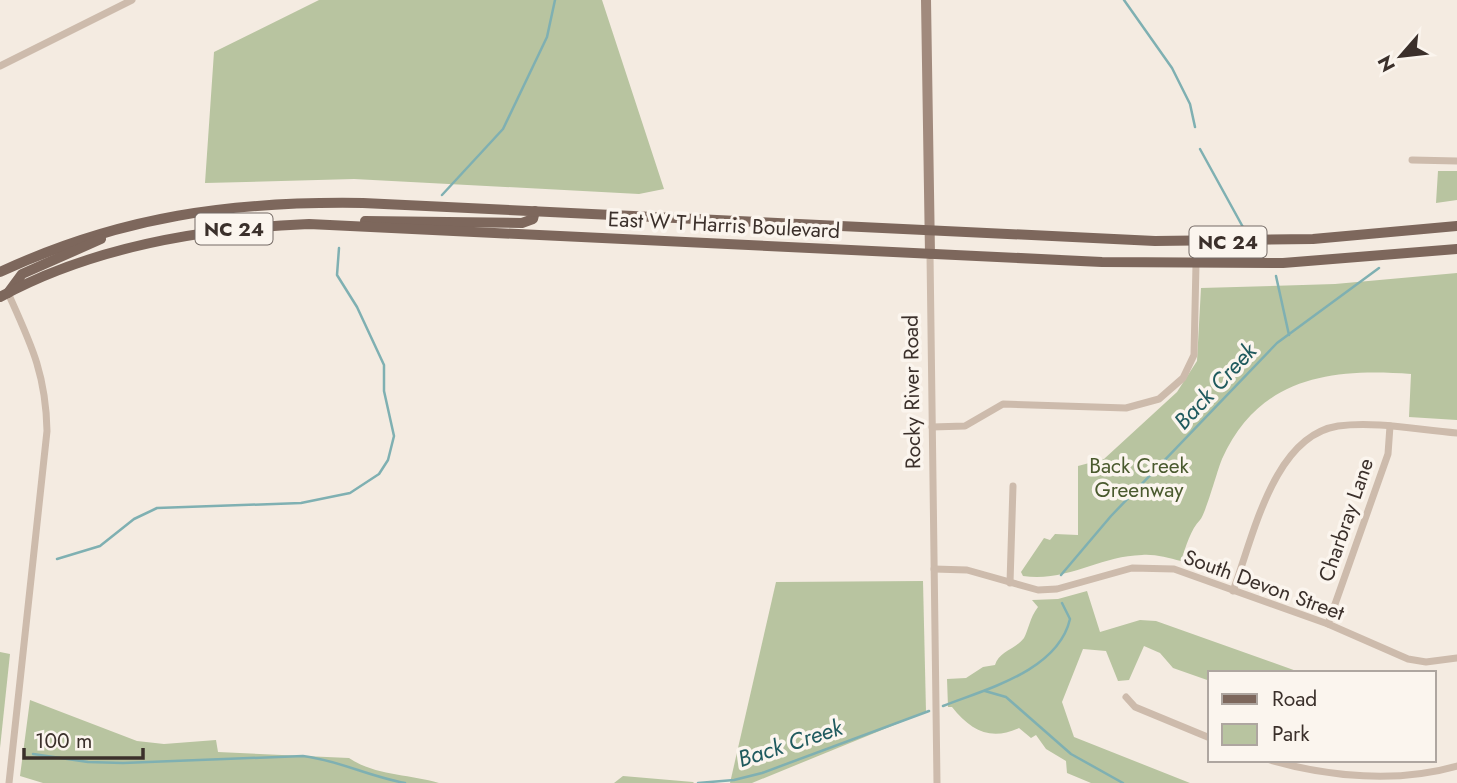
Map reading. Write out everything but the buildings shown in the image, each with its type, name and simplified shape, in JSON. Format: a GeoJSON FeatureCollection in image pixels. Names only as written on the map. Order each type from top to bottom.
{"type":"FeatureCollection","features":[{"type":"Feature","properties":{"kind":"main road","name":"East W T Harris Boulevard"},"geometry":{"type":"LineString","coordinates":[[0,272],[82,238],[156,218],[214,208],[292,202],[1223,242],[1337,237],[1457,226]]}},
{"type":"Feature","properties":{"kind":"main road"},"geometry":{"type":"LineString","coordinates":[[349,226],[370,220],[525,223],[533,219],[535,211]]}},
{"type":"Feature","properties":{"kind":"main road"},"geometry":{"type":"LineString","coordinates":[[4,295],[22,274],[156,218]]}},
{"type":"Feature","properties":{"kind":"main road","name":"East W T Harris Boulevard"},"geometry":{"type":"LineString","coordinates":[[4,295],[99,257],[167,239],[255,227],[349,226],[1196,264],[1338,260],[1457,249]]}},
{"type":"Feature","properties":{"kind":"street"},"geometry":{"type":"LineString","coordinates":[[0,66],[132,0]]}},
{"type":"Feature","properties":{"kind":"street","name":"Rocky River Road"},"geometry":{"type":"LineString","coordinates":[[926,0],[937,783]]}},
{"type":"Feature","properties":{"kind":"street"},"geometry":{"type":"LineString","coordinates":[[1412,160],[1457,162]]}},
{"type":"Feature","properties":{"kind":"street"},"geometry":{"type":"LineString","coordinates":[[932,427],[965,426],[1003,404],[1126,408],[1159,400],[1184,378],[1194,355],[1196,264]]}},
{"type":"Feature","properties":{"kind":"street"},"geometry":{"type":"LineString","coordinates":[[4,295],[40,371],[46,395],[47,431],[9,783]]}},
{"type":"Feature","properties":{"kind":"street"},"geometry":{"type":"LineString","coordinates":[[1233,591],[1275,477],[1288,456],[1318,432],[1339,426],[1390,426],[1457,433]]}},
{"type":"Feature","properties":{"kind":"street","name":"Charbray Lane"},"geometry":{"type":"LineString","coordinates":[[1328,624],[1388,454],[1390,426]]}},
{"type":"Feature","properties":{"kind":"street"},"geometry":{"type":"LineString","coordinates":[[1010,583],[1013,486]]}},
{"type":"Feature","properties":{"kind":"street","name":"South Devon Street"},"geometry":{"type":"LineString","coordinates":[[934,569],[967,570],[1038,590],[1057,589],[1132,568],[1153,566],[1174,569],[1328,624],[1408,659],[1426,662],[1457,658]]}},
{"type":"Feature","properties":{"kind":"street"},"geometry":{"type":"LineString","coordinates":[[1125,697],[1135,707],[1208,737]]}},
{"type":"Feature","properties":{"kind":"street"},"geometry":{"type":"LineString","coordinates":[[1279,762],[1331,774],[1375,776],[1420,773],[1457,766]]}},
{"type":"Feature","properties":{"kind":"street"},"geometry":{"type":"LineString","coordinates":[[1420,773],[1421,783]]}},
{"type":"Feature","properties":{"kind":"street"},"geometry":{"type":"LineString","coordinates":[[1330,783],[1331,774]]}},
{"type":"Feature","properties":{"kind":"green space"},"geometry":{"type":"Polygon","coordinates":[[[319,0],[602,0],[664,189],[639,194],[354,179],[205,183],[214,52],[319,0]]]}},
{"type":"Feature","properties":{"kind":"green space"},"geometry":{"type":"Polygon","coordinates":[[[1438,171],[1457,171],[1457,200],[1436,203],[1438,171]]]}},
{"type":"Feature","properties":{"kind":"green space","name":"Back Creek Greenway"},"geometry":{"type":"Polygon","coordinates":[[[1457,273],[1457,420],[1409,417],[1411,374],[1353,373],[1300,384],[1277,394],[1256,410],[1237,432],[1222,459],[1205,509],[1191,533],[1181,561],[1152,555],[1126,556],[1055,575],[1023,576],[1021,572],[1044,538],[1050,540],[1055,534],[1078,535],[1078,466],[1104,459],[1177,392],[1197,361],[1201,288],[1335,284],[1457,273]]]}},
{"type":"Feature","properties":{"kind":"green space"},"geometry":{"type":"Polygon","coordinates":[[[923,581],[926,712],[752,783],[730,783],[776,582],[923,581]]]}},
{"type":"Feature","properties":{"kind":"green space"},"geometry":{"type":"Polygon","coordinates":[[[1087,591],[1100,632],[1140,620],[1156,621],[1296,671],[1208,671],[1208,680],[1173,668],[1160,653],[1144,646],[1129,680],[1118,681],[1106,651],[1083,649],[1062,702],[1074,737],[1190,783],[1091,783],[1067,773],[1066,761],[1046,749],[1036,735],[1031,738],[1019,728],[999,734],[982,731],[974,728],[952,707],[948,707],[947,679],[966,678],[983,667],[995,665],[1000,656],[1024,638],[1038,607],[1032,600],[1058,599],[1087,591]]]}},
{"type":"Feature","properties":{"kind":"green space"},"geometry":{"type":"Polygon","coordinates":[[[0,652],[10,654],[0,748],[0,652]]]}},
{"type":"Feature","properties":{"kind":"green space"},"geometry":{"type":"Polygon","coordinates":[[[30,700],[137,741],[164,744],[216,740],[218,752],[349,758],[370,768],[439,783],[43,783],[20,776],[30,700]]]}},
{"type":"Feature","properties":{"kind":"green space"},"geometry":{"type":"Polygon","coordinates":[[[623,776],[693,782],[694,783],[614,783],[623,776]]]}},
{"type":"Feature","properties":{"kind":"waterway"},"geometry":{"type":"LineString","coordinates":[[442,195],[503,129],[547,37],[555,0]]}},
{"type":"Feature","properties":{"kind":"waterway"},"geometry":{"type":"LineString","coordinates":[[1124,0],[1172,68],[1190,104],[1195,127]]}},
{"type":"Feature","properties":{"kind":"waterway"},"geometry":{"type":"LineString","coordinates":[[1200,149],[1244,229]]}},
{"type":"Feature","properties":{"kind":"waterway"},"geometry":{"type":"LineString","coordinates":[[57,559],[100,546],[134,519],[157,508],[301,503],[350,493],[379,474],[388,460],[394,436],[384,391],[384,365],[357,307],[337,275],[339,248]]}},
{"type":"Feature","properties":{"kind":"waterway","name":"Back Creek"},"geometry":{"type":"LineString","coordinates":[[1061,575],[1111,516],[1277,343],[1379,268]]}},
{"type":"Feature","properties":{"kind":"waterway"},"geometry":{"type":"LineString","coordinates":[[1276,276],[1289,335]]}},
{"type":"Feature","properties":{"kind":"waterway","name":"Back Creek"},"geometry":{"type":"LineString","coordinates":[[943,706],[999,685],[1036,665],[1063,637],[1070,619],[1062,603]]}},
{"type":"Feature","properties":{"kind":"waterway"},"geometry":{"type":"LineString","coordinates":[[985,691],[1006,697],[1071,754],[1123,783]]}},
{"type":"Feature","properties":{"kind":"waterway","name":"Back Creek"},"geometry":{"type":"LineString","coordinates":[[698,783],[734,780],[762,773],[929,711]]}},
{"type":"Feature","properties":{"kind":"waterway","name":"Back Creek"},"geometry":{"type":"LineString","coordinates":[[33,754],[88,762],[123,763],[303,756],[405,783]]}}]}
